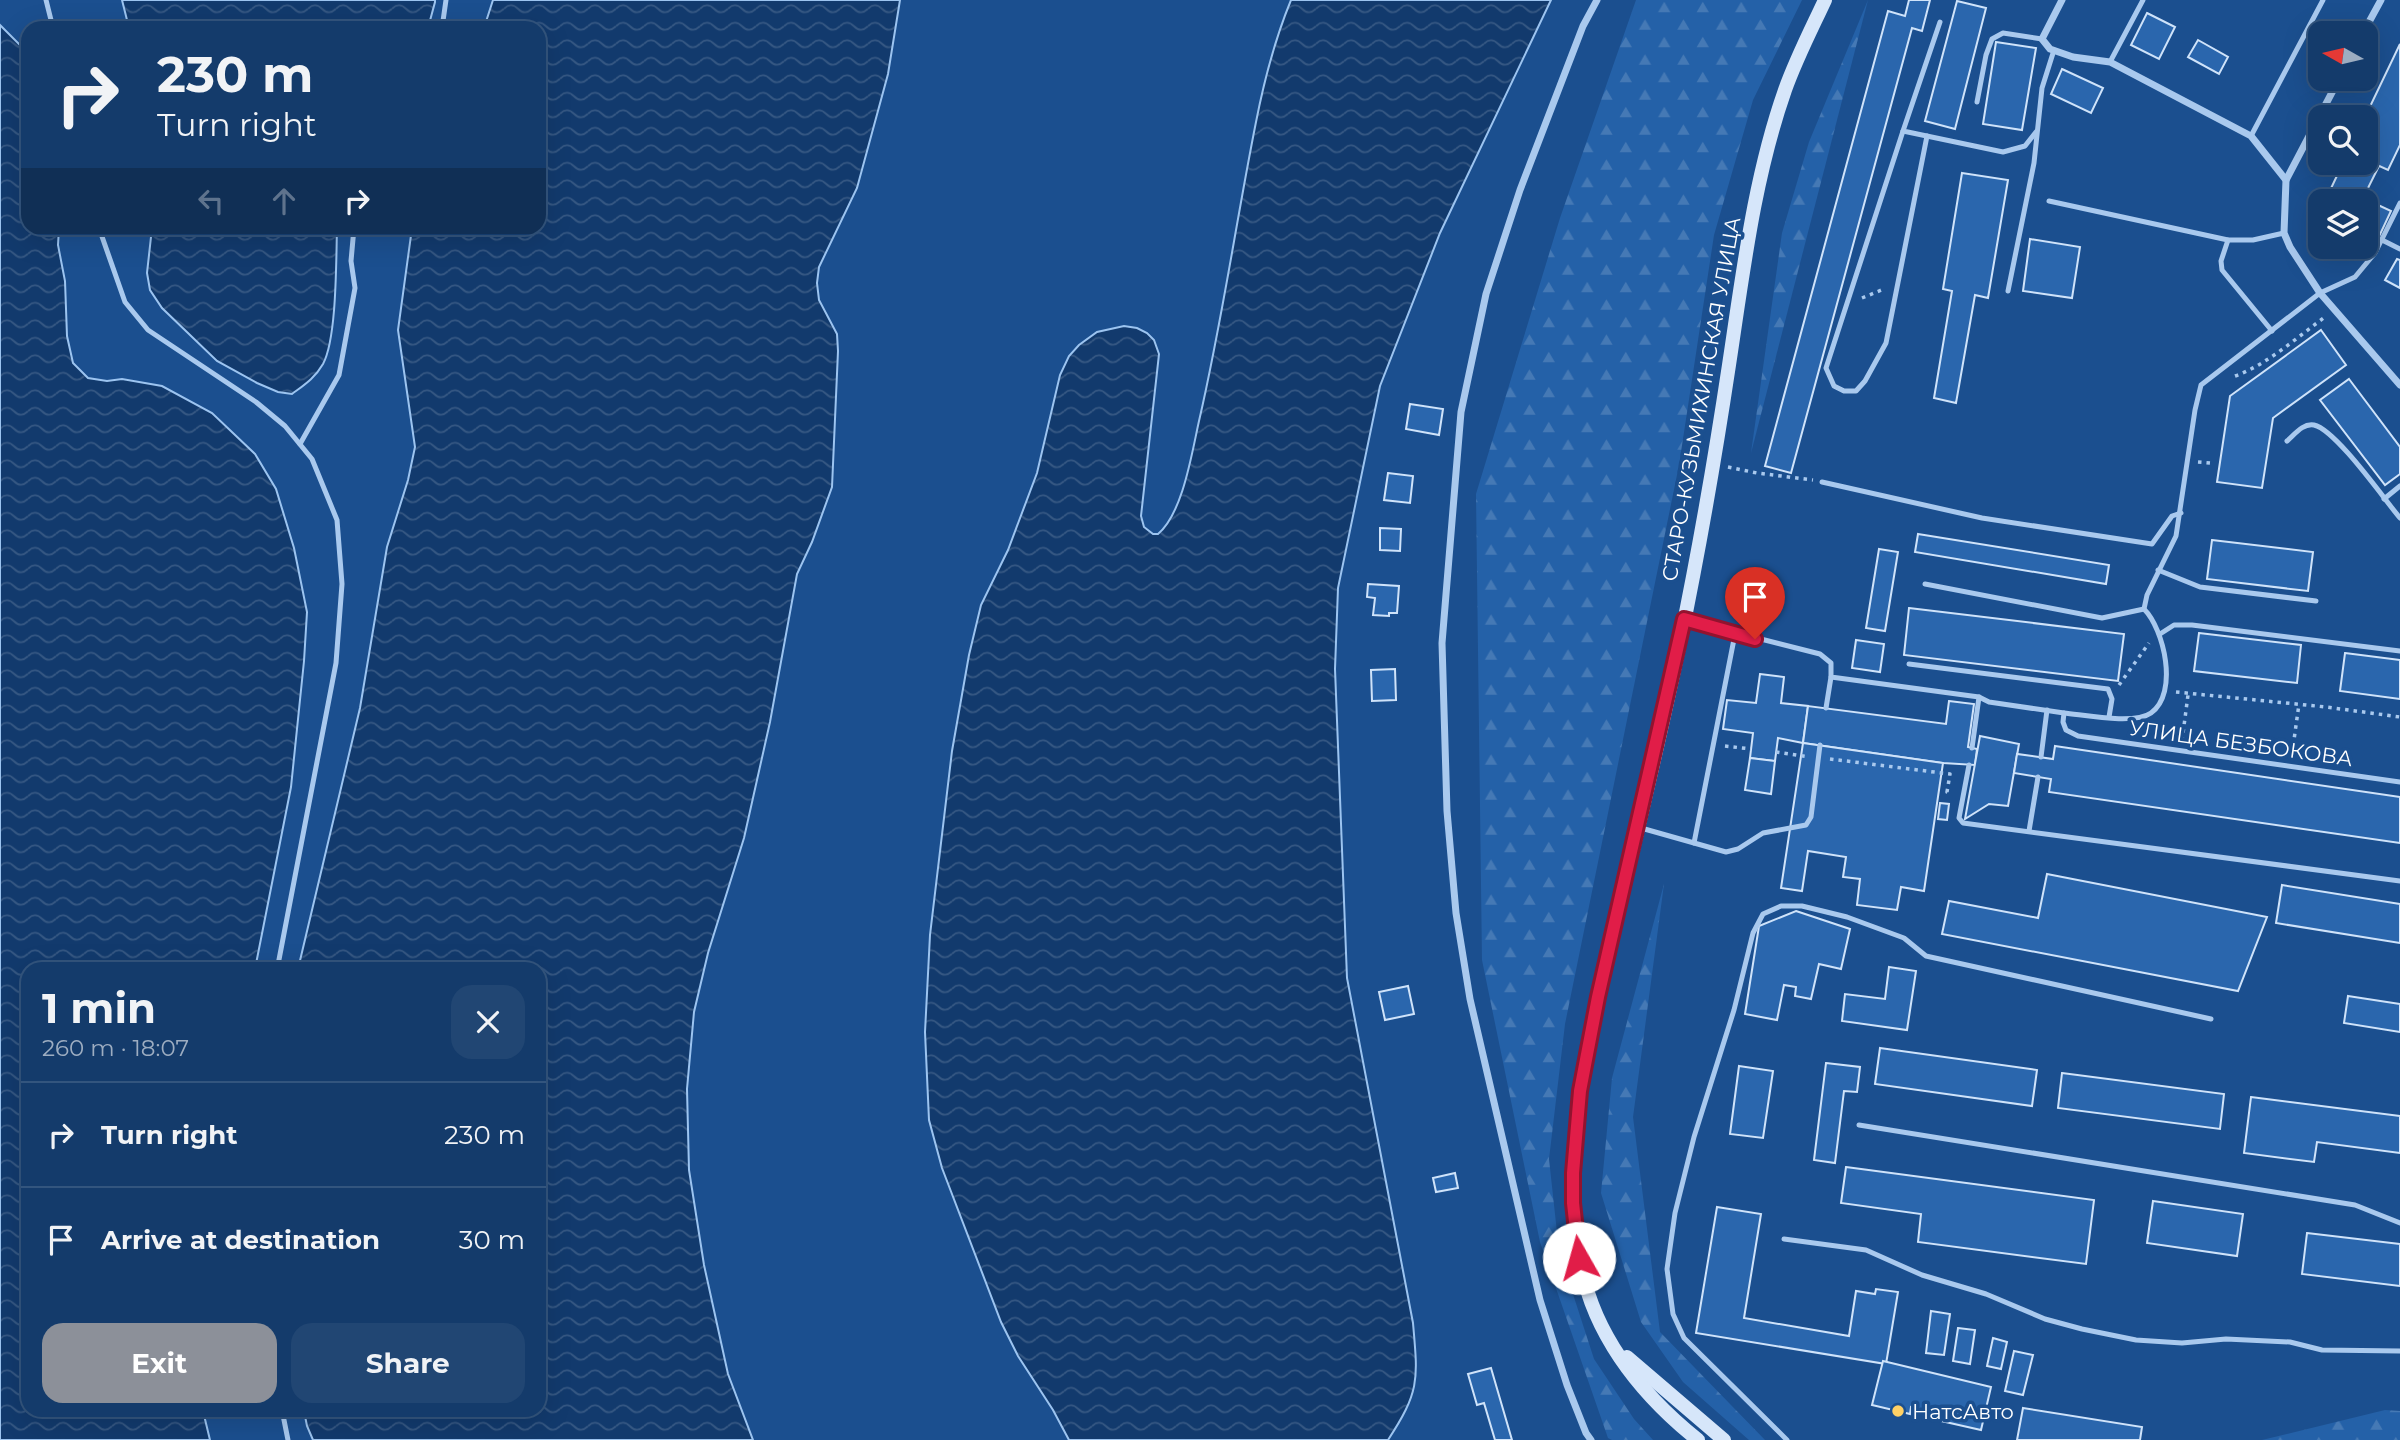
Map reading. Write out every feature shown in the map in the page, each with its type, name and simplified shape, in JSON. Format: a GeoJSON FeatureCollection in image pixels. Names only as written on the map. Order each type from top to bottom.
{"type":"FeatureCollection","features":[{"type":"Feature","properties":{"kind":"main road","name":"СТАРО-КУЗЬМИХИНСКАЯ УЛИЦА"},"geometry":{"type":"LineString","coordinates":[[1698,1440],[1647,1394],[1612,1345],[1596,1317],[1579,1258],[1573,1203],[1580,1091],[1684,619],[1764,163],[1785,90],[1825,0]]}},
{"type":"Feature","properties":{"kind":"main road","name":"СТАРО-КУЗЬМИХИНСКАЯ УЛИЦА"},"geometry":{"type":"LineString","coordinates":[[1612,1345],[1724,1440]]}},
{"type":"Feature","properties":{"kind":"street"},"geometry":{"type":"LineString","coordinates":[[1591,1440],[1567,1385],[1540,1300],[1470,999],[1456,913],[1447,811],[1442,643],[1461,412],[1486,295],[1520,190],[1583,26],[1597,0]]}},
{"type":"Feature","properties":{"kind":"street"},"geometry":{"type":"LineString","coordinates":[[2062,0],[2042,39],[2054,50],[2073,57],[2110,62],[2251,136],[2286,180]]}},
{"type":"Feature","properties":{"kind":"street"},"geometry":{"type":"LineString","coordinates":[[2370,21],[2381,0]]}},
{"type":"Feature","properties":{"kind":"street"},"geometry":{"type":"LineString","coordinates":[[2333,91],[2286,180],[2284,233],[2320,293],[2400,384]]}},
{"type":"Feature","properties":{"kind":"lane"},"geometry":{"type":"LineString","coordinates":[[46,0],[51,21]]}},
{"type":"Feature","properties":{"kind":"lane"},"geometry":{"type":"LineString","coordinates":[[443,21],[446,0]]}},
{"type":"Feature","properties":{"kind":"lane"},"geometry":{"type":"LineString","coordinates":[[2110,62],[2143,0]]}},
{"type":"Feature","properties":{"kind":"lane"},"geometry":{"type":"LineString","coordinates":[[2251,136],[2323,0]]}},
{"type":"Feature","properties":{"kind":"lane"},"geometry":{"type":"LineString","coordinates":[[1927,136],[1886,343],[1865,381],[1856,391],[1844,391],[1834,386],[1826,368],[1940,22]]}},
{"type":"Feature","properties":{"kind":"lane"},"geometry":{"type":"LineString","coordinates":[[1977,102],[1986,55],[1992,39],[2003,33],[2042,39]]}},
{"type":"Feature","properties":{"kind":"lane"},"geometry":{"type":"LineString","coordinates":[[2008,291],[2034,163],[2042,88],[2054,50]]}},
{"type":"Feature","properties":{"kind":"lane"},"geometry":{"type":"LineString","coordinates":[[1903,131],[2003,152],[2025,146],[2036,132]]}},
{"type":"Feature","properties":{"kind":"lane"},"geometry":{"type":"LineString","coordinates":[[2049,201],[2228,240],[2253,240],[2284,233]]}},
{"type":"Feature","properties":{"kind":"lane"},"geometry":{"type":"LineString","coordinates":[[2144,609],[2147,595],[2176,536],[2201,385],[2320,293],[2355,277],[2375,253],[2400,203]]}},
{"type":"Feature","properties":{"kind":"lane"},"geometry":{"type":"LineString","coordinates":[[101,235],[125,302],[148,330],[256,402],[285,426],[312,459],[337,520],[342,584],[336,663],[279,962]]}},
{"type":"Feature","properties":{"kind":"lane"},"geometry":{"type":"LineString","coordinates":[[300,444],[339,375],[355,288],[351,261],[353,235]]}},
{"type":"Feature","properties":{"kind":"lane"},"geometry":{"type":"LineString","coordinates":[[2228,240],[2221,261],[2222,270],[2272,331]]}},
{"type":"Feature","properties":{"kind":"lane"},"geometry":{"type":"LineString","coordinates":[[2382,240],[2400,250]]}},
{"type":"Feature","properties":{"kind":"lane"},"geometry":{"type":"LineString","coordinates":[[2287,441],[2304,426],[2312,425],[2325,429],[2400,518]]}},
{"type":"Feature","properties":{"kind":"lane"},"geometry":{"type":"LineString","coordinates":[[1822,482],[1982,518],[2152,544],[2172,516],[2181,513]]}},
{"type":"Feature","properties":{"kind":"lane"},"geometry":{"type":"LineString","coordinates":[[2384,499],[2400,486]]}},
{"type":"Feature","properties":{"kind":"lane"},"geometry":{"type":"LineString","coordinates":[[2158,570],[2200,587],[2316,601]]}},
{"type":"Feature","properties":{"kind":"lane"},"geometry":{"type":"LineString","coordinates":[[1925,584],[2102,618],[2144,609]]}},
{"type":"Feature","properties":{"kind":"lane"},"geometry":{"type":"LineString","coordinates":[[1831,677],[1979,697],[1989,702],[2064,713],[2138,718],[2151,714],[2161,702],[2165,688],[2166,660],[2160,634],[2152,617],[2144,609]]}},
{"type":"Feature","properties":{"kind":"lane"},"geometry":{"type":"LineString","coordinates":[[1684,619],[1820,654],[1831,663],[1826,708]]}},
{"type":"Feature","properties":{"kind":"lane"},"geometry":{"type":"LineString","coordinates":[[2160,634],[2174,625],[2192,625],[2400,651]]}},
{"type":"Feature","properties":{"kind":"lane"},"geometry":{"type":"LineString","coordinates":[[1694,843],[1735,634]]}},
{"type":"Feature","properties":{"kind":"lane"},"geometry":{"type":"LineString","coordinates":[[1909,664],[2108,690],[2112,699],[2109,717]]}},
{"type":"Feature","properties":{"kind":"lane"},"geometry":{"type":"LineString","coordinates":[[1972,748],[1979,697]]}},
{"type":"Feature","properties":{"kind":"lane"},"geometry":{"type":"LineString","coordinates":[[2041,757],[2048,710]]}},
{"type":"Feature","properties":{"kind":"lane","name":"УЛИЦА БЕЗБОКОВА"},"geometry":{"type":"LineString","coordinates":[[2064,713],[2066,730],[2078,736],[2400,782]]}},
{"type":"Feature","properties":{"kind":"lane"},"geometry":{"type":"LineString","coordinates":[[1638,828],[1726,852],[1738,849],[1763,833],[1806,825],[1811,817],[1820,745]]}},
{"type":"Feature","properties":{"kind":"lane"},"geometry":{"type":"LineString","coordinates":[[1969,765],[1959,818],[1963,823],[2400,881]]}},
{"type":"Feature","properties":{"kind":"lane"},"geometry":{"type":"LineString","coordinates":[[2029,831],[2038,777]]}},
{"type":"Feature","properties":{"kind":"lane"},"geometry":{"type":"LineString","coordinates":[[1787,1440],[1684,1338],[1673,1314],[1667,1269],[1675,1213],[1694,1137],[1734,1010],[1753,933],[1763,914],[1781,906],[1802,906],[1847,917],[1904,938],[1926,956],[2211,1018]]}},
{"type":"Feature","properties":{"kind":"lane"},"geometry":{"type":"LineString","coordinates":[[1859,1125],[2355,1205],[2400,1223]]}},
{"type":"Feature","properties":{"kind":"lane"},"geometry":{"type":"LineString","coordinates":[[1784,1239],[1866,1250],[1922,1275],[1986,1294],[2045,1319],[2136,1340],[2182,1343],[2227,1339],[2290,1342],[2322,1350],[2400,1351]]}},
{"type":"Feature","properties":{"kind":"lane"},"geometry":{"type":"LineString","coordinates":[[283,1417],[288,1440]]}},
{"type":"Feature","properties":{"kind":"path"},"geometry":{"type":"LineString","coordinates":[[1845,304],[1899,284]]}},
{"type":"Feature","properties":{"kind":"path"},"geometry":{"type":"LineString","coordinates":[[2229,378],[2247,372],[2326,316]]}},
{"type":"Feature","properties":{"kind":"path"},"geometry":{"type":"LineString","coordinates":[[2197,462],[2210,463]]}},
{"type":"Feature","properties":{"kind":"path"},"geometry":{"type":"LineString","coordinates":[[1713,463],[1757,473],[1822,482]]}},
{"type":"Feature","properties":{"kind":"path"},"geometry":{"type":"LineString","coordinates":[[2108,690],[2117,687],[2143,651],[2160,634]]}},
{"type":"Feature","properties":{"kind":"path"},"geometry":{"type":"LineString","coordinates":[[2165,688],[2188,695],[2299,704],[2400,717]]}},
{"type":"Feature","properties":{"kind":"path"},"geometry":{"type":"LineString","coordinates":[[2182,741],[2188,695]]}},
{"type":"Feature","properties":{"kind":"path"},"geometry":{"type":"LineString","coordinates":[[2291,756],[2299,704]]}},
{"type":"Feature","properties":{"kind":"path"},"geometry":{"type":"LineString","coordinates":[[1713,745],[1751,749]]}},
{"type":"Feature","properties":{"kind":"path"},"geometry":{"type":"LineString","coordinates":[[1776,752],[1791,754]]}},
{"type":"Feature","properties":{"kind":"path"},"geometry":{"type":"LineString","coordinates":[[1819,758],[1950,774],[1947,792]]}},
{"type":"Feature","properties":{"kind":"green space"},"geometry":{"type":"Polygon","coordinates":[[[1636,0],[1802,0],[1753,100],[1714,235],[1679,465],[1565,1024],[1549,1159],[1559,1251],[1594,1359],[1634,1419],[1653,1440],[1612,1440],[1608,1438],[1540,1242],[1482,960],[1476,494],[1560,218],[1636,0]]]}},
{"type":"Feature","properties":{"kind":"green space"},"geometry":{"type":"Polygon","coordinates":[[[1868,0],[1751,453],[1782,233],[1809,142],[1868,0]]]}},
{"type":"Feature","properties":{"kind":"green space"},"geometry":{"type":"Polygon","coordinates":[[[1664,884],[1633,1117],[1660,1332],[1765,1440],[1749,1440],[1683,1382],[1641,1322],[1601,1193],[1612,1078],[1664,884]]]}},
{"type":"Feature","properties":{"kind":"green space"},"geometry":{"type":"Polygon","coordinates":[[[2385,1410],[2400,1411],[2400,1440],[2262,1440],[2385,1410]]]}},
{"type":"Feature","properties":{"kind":"water"},"geometry":{"type":"Polygon","coordinates":[[[122,0],[435,0],[430,21],[127,21],[122,0]]]}},
{"type":"Feature","properties":{"kind":"water"},"geometry":{"type":"Polygon","coordinates":[[[493,0],[900,0],[888,74],[857,188],[819,267],[819,300],[837,334],[832,487],[797,574],[770,722],[744,838],[708,953],[694,1012],[687,1089],[689,1170],[704,1265],[728,1374],[753,1440],[313,1440],[305,1417],[546,1417],[546,962],[300,962],[360,708],[387,547],[408,480],[415,447],[398,330],[411,235],[546,235],[546,21],[486,21],[493,0]]]}},
{"type":"Feature","properties":{"kind":"water"},"geometry":{"type":"Polygon","coordinates":[[[1291,0],[1551,0],[1440,233],[1380,386],[1338,588],[1335,669],[1347,978],[1413,1323],[1416,1372],[1406,1409],[1388,1440],[1069,1440],[1018,1356],[1001,1322],[942,1168],[929,1120],[925,1032],[930,935],[952,751],[981,605],[1008,550],[1037,473],[1060,375],[1069,356],[1097,332],[1124,326],[1137,328],[1154,340],[1159,354],[1141,516],[1144,527],[1153,534],[1158,534],[1174,512],[1190,465],[1263,91],[1291,0]]]}},
{"type":"Feature","properties":{"kind":"water"},"geometry":{"type":"Polygon","coordinates":[[[0,25],[21,46],[21,235],[59,235],[65,281],[67,336],[73,363],[88,378],[107,381],[122,379],[162,386],[212,413],[255,454],[276,489],[294,548],[307,612],[291,787],[256,962],[21,962],[21,1417],[204,1417],[210,1440],[0,1440],[0,25]]]}},
{"type":"Feature","properties":{"kind":"water"},"geometry":{"type":"Polygon","coordinates":[[[151,235],[337,235],[331,336],[323,364],[309,381],[292,394],[278,392],[257,383],[217,361],[162,308],[150,290],[147,273],[151,235]]]}},
{"type":"Feature","properties":{"kind":"building"},"geometry":{"type":"Polygon","coordinates":[[[1909,0],[1930,0],[1922,31],[1912,28],[1791,473],[1765,466],[1888,11],[1905,16],[1909,0]]]}},
{"type":"Feature","properties":{"kind":"building"},"geometry":{"type":"Polygon","coordinates":[[[1957,1],[1986,8],[1955,129],[1925,121],[1957,1]]]}},
{"type":"Feature","properties":{"kind":"building"},"geometry":{"type":"Polygon","coordinates":[[[2147,13],[2175,27],[2159,59],[2131,45],[2147,13]]]}},
{"type":"Feature","properties":{"kind":"building"},"geometry":{"type":"Polygon","coordinates":[[[2198,40],[2228,57],[2219,74],[2188,57],[2198,40]]]}},
{"type":"Feature","properties":{"kind":"building"},"geometry":{"type":"Polygon","coordinates":[[[1996,42],[2036,48],[2022,130],[1983,124],[1996,42]]]}},
{"type":"Feature","properties":{"kind":"building"},"geometry":{"type":"Polygon","coordinates":[[[2400,44],[2400,145],[2388,170],[2378,165],[2378,105],[2371,105],[2400,44]]]}},
{"type":"Feature","properties":{"kind":"building"},"geometry":{"type":"Polygon","coordinates":[[[2062,69],[2103,88],[2091,113],[2051,94],[2062,69]]]}},
{"type":"Feature","properties":{"kind":"building"},"geometry":{"type":"Polygon","coordinates":[[[1962,173],[2008,180],[1988,298],[1975,295],[1956,403],[1934,398],[1952,291],[1943,289],[1962,173]]]}},
{"type":"Feature","properties":{"kind":"building"},"geometry":{"type":"Polygon","coordinates":[[[2337,175],[2374,175],[2368,189],[2331,189],[2337,175]]]}},
{"type":"Feature","properties":{"kind":"building"},"geometry":{"type":"Polygon","coordinates":[[[2378,205],[2391,211],[2378,239],[2378,205]]]}},
{"type":"Feature","properties":{"kind":"building"},"geometry":{"type":"Polygon","coordinates":[[[2030,239],[2080,247],[2072,298],[2023,291],[2030,239]]]}},
{"type":"Feature","properties":{"kind":"building"},"geometry":{"type":"Polygon","coordinates":[[[2397,259],[2400,260],[2400,288],[2385,280],[2397,259]]]}},
{"type":"Feature","properties":{"kind":"building"},"geometry":{"type":"Polygon","coordinates":[[[2321,330],[2346,365],[2273,418],[2262,488],[2217,482],[2230,396],[2321,330]]]}},
{"type":"Feature","properties":{"kind":"building"},"geometry":{"type":"Polygon","coordinates":[[[2349,379],[2400,447],[2400,474],[2385,485],[2320,400],[2349,379]]]}},
{"type":"Feature","properties":{"kind":"building"},"geometry":{"type":"Polygon","coordinates":[[[1410,404],[1443,409],[1439,435],[1406,429],[1410,404]]]}},
{"type":"Feature","properties":{"kind":"building"},"geometry":{"type":"Polygon","coordinates":[[[1388,473],[1413,476],[1410,503],[1384,500],[1388,473]]]}},
{"type":"Feature","properties":{"kind":"building"},"geometry":{"type":"Polygon","coordinates":[[[1380,528],[1401,529],[1400,551],[1380,550],[1380,528]]]}},
{"type":"Feature","properties":{"kind":"building"},"geometry":{"type":"Polygon","coordinates":[[[1918,534],[2109,565],[2106,584],[1915,552],[1918,534]]]}},
{"type":"Feature","properties":{"kind":"building"},"geometry":{"type":"Polygon","coordinates":[[[2212,540],[2313,552],[2308,591],[2207,579],[2212,540]]]}},
{"type":"Feature","properties":{"kind":"building"},"geometry":{"type":"Polygon","coordinates":[[[1879,549],[1898,552],[1885,631],[1866,628],[1879,549]]]}},
{"type":"Feature","properties":{"kind":"building"},"geometry":{"type":"Polygon","coordinates":[[[1368,584],[1399,586],[1397,613],[1389,613],[1389,616],[1373,615],[1375,598],[1367,597],[1368,584]]]}},
{"type":"Feature","properties":{"kind":"building"},"geometry":{"type":"Polygon","coordinates":[[[1909,608],[2124,634],[2118,681],[1904,655],[1909,608]]]}},
{"type":"Feature","properties":{"kind":"building"},"geometry":{"type":"Polygon","coordinates":[[[2199,633],[2301,645],[2297,683],[2194,671],[2199,633]]]}},
{"type":"Feature","properties":{"kind":"building"},"geometry":{"type":"Polygon","coordinates":[[[1856,640],[1884,644],[1880,672],[1852,668],[1856,640]]]}},
{"type":"Feature","properties":{"kind":"building"},"geometry":{"type":"Polygon","coordinates":[[[2345,653],[2400,660],[2400,699],[2340,691],[2345,653]]]}},
{"type":"Feature","properties":{"kind":"building"},"geometry":{"type":"Polygon","coordinates":[[[1395,669],[1396,700],[1372,701],[1371,670],[1395,669]]]}},
{"type":"Feature","properties":{"kind":"building"},"geometry":{"type":"Polygon","coordinates":[[[1760,674],[1784,677],[1781,703],[1808,706],[1803,743],[1778,738],[1775,761],[1750,758],[1753,733],[1723,729],[1727,700],[1756,703],[1760,674]]]}},
{"type":"Feature","properties":{"kind":"building"},"geometry":{"type":"Polygon","coordinates":[[[1949,701],[1974,704],[1968,747],[1977,749],[1975,765],[1803,743],[1808,706],[1946,724],[1949,701]]]}},
{"type":"Feature","properties":{"kind":"building"},"geometry":{"type":"Polygon","coordinates":[[[1980,736],[2019,744],[2008,806],[1989,804],[1965,819],[1980,736]]]}},
{"type":"Feature","properties":{"kind":"building"},"geometry":{"type":"Polygon","coordinates":[[[1803,743],[1943,763],[1924,891],[1901,887],[1897,910],[1857,905],[1860,879],[1843,877],[1846,857],[1808,851],[1802,891],[1781,888],[1803,743]]]}},
{"type":"Feature","properties":{"kind":"building"},"geometry":{"type":"Polygon","coordinates":[[[2055,746],[2400,797],[2400,843],[2049,792],[2051,779],[2014,773],[2017,754],[2053,759],[2055,746]]]}},
{"type":"Feature","properties":{"kind":"building"},"geometry":{"type":"Polygon","coordinates":[[[1750,758],[1775,761],[1771,794],[1745,790],[1750,758]]]}},
{"type":"Feature","properties":{"kind":"building"},"geometry":{"type":"Polygon","coordinates":[[[1940,803],[1949,804],[1947,820],[1938,819],[1940,803]]]}},
{"type":"Feature","properties":{"kind":"building"},"geometry":{"type":"Polygon","coordinates":[[[2047,874],[2267,917],[2238,991],[1942,934],[1949,901],[2038,918],[2047,874]]]}},
{"type":"Feature","properties":{"kind":"building"},"geometry":{"type":"Polygon","coordinates":[[[2282,885],[2400,904],[2400,943],[2276,923],[2282,885]]]}},
{"type":"Feature","properties":{"kind":"building"},"geometry":{"type":"Polygon","coordinates":[[[1796,911],[1850,929],[1841,969],[1819,964],[1811,999],[1795,996],[1796,987],[1784,985],[1777,1020],[1745,1014],[1759,926],[1796,911]]]}},
{"type":"Feature","properties":{"kind":"building"},"geometry":{"type":"Polygon","coordinates":[[[1889,967],[1916,971],[1907,1030],[1842,1021],[1845,994],[1885,999],[1889,967]]]}},
{"type":"Feature","properties":{"kind":"building"},"geometry":{"type":"Polygon","coordinates":[[[1408,986],[1414,1014],[1385,1020],[1379,992],[1408,986]]]}},
{"type":"Feature","properties":{"kind":"building"},"geometry":{"type":"Polygon","coordinates":[[[2348,996],[2400,1004],[2400,1032],[2344,1023],[2348,996]]]}},
{"type":"Feature","properties":{"kind":"building"},"geometry":{"type":"Polygon","coordinates":[[[1880,1048],[2037,1070],[2032,1106],[1875,1084],[1880,1048]]]}},
{"type":"Feature","properties":{"kind":"building"},"geometry":{"type":"Polygon","coordinates":[[[1826,1063],[1860,1067],[1857,1092],[1844,1091],[1835,1163],[1814,1160],[1826,1063]]]}},
{"type":"Feature","properties":{"kind":"building"},"geometry":{"type":"Polygon","coordinates":[[[1739,1066],[1773,1071],[1763,1138],[1730,1134],[1739,1066]]]}},
{"type":"Feature","properties":{"kind":"building"},"geometry":{"type":"Polygon","coordinates":[[[2062,1073],[2224,1094],[2220,1129],[2058,1108],[2062,1073]]]}},
{"type":"Feature","properties":{"kind":"building"},"geometry":{"type":"Polygon","coordinates":[[[2251,1097],[2400,1116],[2400,1153],[2317,1142],[2314,1162],[2244,1153],[2251,1097]]]}},
{"type":"Feature","properties":{"kind":"building"},"geometry":{"type":"Polygon","coordinates":[[[1846,1167],[2094,1200],[2086,1264],[1918,1242],[1921,1214],[1841,1203],[1846,1167]]]}},
{"type":"Feature","properties":{"kind":"building"},"geometry":{"type":"Polygon","coordinates":[[[1455,1173],[1458,1188],[1436,1192],[1433,1178],[1455,1173]]]}},
{"type":"Feature","properties":{"kind":"building"},"geometry":{"type":"Polygon","coordinates":[[[2153,1201],[2243,1214],[2237,1256],[2147,1243],[2153,1201]]]}},
{"type":"Feature","properties":{"kind":"building"},"geometry":{"type":"Polygon","coordinates":[[[1717,1207],[1761,1214],[1744,1318],[1849,1336],[1856,1291],[1875,1294],[1876,1289],[1898,1292],[1886,1364],[1696,1333],[1717,1207]]]}},
{"type":"Feature","properties":{"kind":"building"},"geometry":{"type":"Polygon","coordinates":[[[2307,1233],[2400,1244],[2400,1286],[2302,1274],[2307,1233]]]}},
{"type":"Feature","properties":{"kind":"building"},"geometry":{"type":"Polygon","coordinates":[[[1931,1311],[1950,1314],[1944,1355],[1926,1353],[1931,1311]]]}},
{"type":"Feature","properties":{"kind":"building"},"geometry":{"type":"Polygon","coordinates":[[[1958,1328],[1975,1330],[1970,1364],[1953,1361],[1958,1328]]]}},
{"type":"Feature","properties":{"kind":"building"},"geometry":{"type":"Polygon","coordinates":[[[1993,1338],[2007,1342],[2001,1369],[1987,1366],[1993,1338]]]}},
{"type":"Feature","properties":{"kind":"building"},"geometry":{"type":"Polygon","coordinates":[[[2014,1351],[2033,1355],[2023,1395],[2005,1391],[2014,1351]]]}},
{"type":"Feature","properties":{"kind":"building"},"geometry":{"type":"Polygon","coordinates":[[[1883,1361],[1991,1387],[1981,1430],[1941,1421],[1943,1414],[1911,1407],[1910,1414],[1872,1405],[1883,1361]]]}},
{"type":"Feature","properties":{"kind":"building"},"geometry":{"type":"Polygon","coordinates":[[[1491,1368],[1512,1440],[1495,1440],[1484,1403],[1477,1405],[1468,1374],[1491,1368]]]}},
{"type":"Feature","properties":{"kind":"building"},"geometry":{"type":"Polygon","coordinates":[[[2023,1408],[2142,1427],[2140,1440],[2017,1440],[2023,1408]]]}},
{"type":"Feature","properties":{"kind":"place","name":"НатсАвто"},"geometry":{"type":"Point","coordinates":[1898,1411]}},
{"type":"Feature","properties":{"kind":"route"},"geometry":{"type":"LineString","coordinates":[[1579,1258],[1573,1203],[1573,1173],[1580,1091],[1598,997],[1684,619],[1755,639]]}}]}
